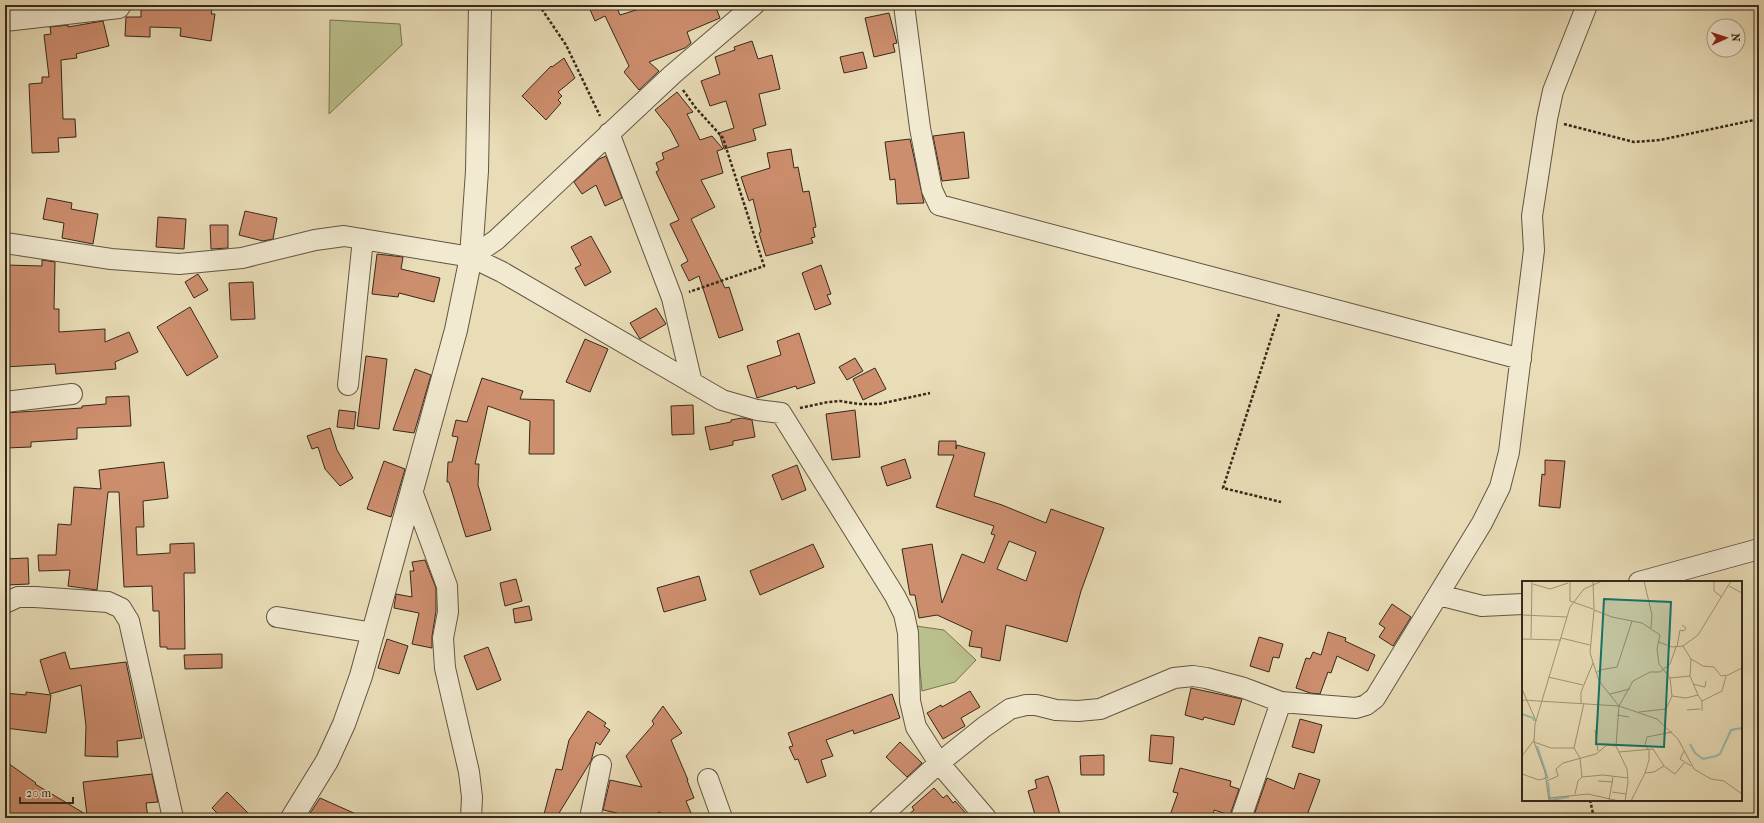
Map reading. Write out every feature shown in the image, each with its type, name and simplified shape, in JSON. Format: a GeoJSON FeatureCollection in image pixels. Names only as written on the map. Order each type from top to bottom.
{"type":"FeatureCollection","features":[{"type":"Feature","properties":{"kind":"street"},"geometry":{"type":"LineString","coordinates":[[5,21],[119,8],[121,5]]}},
{"type":"Feature","properties":{"kind":"street"},"geometry":{"type":"LineString","coordinates":[[292,818],[327,762],[344,724],[361,676],[456,330],[471,257],[477,171],[480,5]]}},
{"type":"Feature","properties":{"kind":"street"},"geometry":{"type":"LineString","coordinates":[[471,257],[496,240],[673,74],[754,5]]}},
{"type":"Feature","properties":{"kind":"street"},"geometry":{"type":"LineString","coordinates":[[904,5],[920,128],[932,190],[939,205],[1521,358]]}},
{"type":"Feature","properties":{"kind":"street"},"geometry":{"type":"LineString","coordinates":[[879,818],[939,763],[984,727],[1010,709],[1026,705],[1036,705],[1056,710],[1078,711],[1100,709],[1174,678],[1193,676],[1244,688],[1281,702],[1356,708],[1366,705],[1375,698],[1482,523],[1500,487],[1509,452],[1534,250],[1532,216],[1547,120],[1553,91],[1588,5]]}},
{"type":"Feature","properties":{"kind":"street"},"geometry":{"type":"LineString","coordinates":[[609,133],[672,298],[692,383]]}},
{"type":"Feature","properties":{"kind":"street"},"geometry":{"type":"LineString","coordinates":[[5,243],[111,259],[179,264],[242,258],[315,240],[344,236],[471,257],[502,272],[722,400],[757,410],[781,413],[895,596],[904,614],[908,633],[910,701],[916,727],[939,763],[986,818]]}},
{"type":"Feature","properties":{"kind":"street"},"geometry":{"type":"LineString","coordinates":[[348,385],[363,239]]}},
{"type":"Feature","properties":{"kind":"street"},"geometry":{"type":"LineString","coordinates":[[5,388],[70,389],[5,402]]}},
{"type":"Feature","properties":{"kind":"street"},"geometry":{"type":"LineString","coordinates":[[412,491],[447,586],[448,612],[443,638],[445,668],[469,772],[472,797],[471,818]]}},
{"type":"Feature","properties":{"kind":"street"},"geometry":{"type":"LineString","coordinates":[[1642,581],[1759,549]]}},
{"type":"Feature","properties":{"kind":"street"},"geometry":{"type":"LineString","coordinates":[[1439,595],[1482,606],[1522,604]]}},
{"type":"Feature","properties":{"kind":"street"},"geometry":{"type":"LineString","coordinates":[[5,603],[18,597],[35,597],[108,602],[121,608],[129,621],[173,818]]}},
{"type":"Feature","properties":{"kind":"street"},"geometry":{"type":"LineString","coordinates":[[277,617],[374,633]]}},
{"type":"Feature","properties":{"kind":"street"},"geometry":{"type":"LineString","coordinates":[[1241,818],[1281,702]]}},
{"type":"Feature","properties":{"kind":"street"},"geometry":{"type":"LineString","coordinates":[[590,818],[601,765]]}},
{"type":"Feature","properties":{"kind":"street"},"geometry":{"type":"LineString","coordinates":[[708,779],[722,818]]}},
{"type":"Feature","properties":{"kind":"path"},"geometry":{"type":"LineString","coordinates":[[539,5],[566,45],[609,133]]}},
{"type":"Feature","properties":{"kind":"path"},"geometry":{"type":"LineString","coordinates":[[672,298],[764,266],[722,138],[695,107],[673,74]]}},
{"type":"Feature","properties":{"kind":"path"},"geometry":{"type":"LineString","coordinates":[[1547,120],[1634,142],[1660,140],[1759,119]]}},
{"type":"Feature","properties":{"kind":"path"},"geometry":{"type":"LineString","coordinates":[[1281,502],[1223,488],[1285,296]]}},
{"type":"Feature","properties":{"kind":"path"},"geometry":{"type":"LineString","coordinates":[[781,413],[828,402],[840,401],[858,404],[879,404],[930,393]]}},
{"type":"Feature","properties":{"kind":"path"},"geometry":{"type":"LineString","coordinates":[[1590,801],[1594,818]]}},
{"type":"Feature","properties":{"kind":"green space"},"geometry":{"type":"Polygon","coordinates":[[[330,20],[400,24],[402,45],[329,114],[330,20]]]}},
{"type":"Feature","properties":{"kind":"green space"},"geometry":{"type":"Polygon","coordinates":[[[916,626],[944,630],[976,660],[955,682],[922,691],[916,626]]]}},
{"type":"Feature","properties":{"kind":"building"},"geometry":{"type":"Polygon","coordinates":[[[141,5],[213,5],[211,14],[215,14],[211,41],[180,36],[181,28],[150,27],[150,37],[125,36],[126,17],[141,17],[141,5]]]}},
{"type":"Feature","properties":{"kind":"building"},"geometry":{"type":"Polygon","coordinates":[[[588,5],[628,5],[618,10],[620,15],[652,5],[715,5],[720,18],[687,32],[691,43],[685,48],[649,62],[659,71],[639,90],[624,72],[629,66],[605,16],[595,21],[588,5]]]}},
{"type":"Feature","properties":{"kind":"building"},"geometry":{"type":"Polygon","coordinates":[[[889,13],[897,43],[893,44],[895,52],[874,57],[865,18],[889,13]]]}},
{"type":"Feature","properties":{"kind":"building"},"geometry":{"type":"Polygon","coordinates":[[[103,21],[109,46],[76,54],[77,58],[61,60],[63,119],[75,119],[76,137],[58,138],[59,152],[32,153],[29,84],[42,83],[42,77],[49,77],[44,35],[51,34],[50,27],[68,25],[68,27],[103,21]]]}},
{"type":"Feature","properties":{"kind":"building"},"geometry":{"type":"Polygon","coordinates":[[[752,41],[758,59],[772,55],[780,89],[759,94],[766,125],[753,129],[756,140],[724,149],[719,133],[734,128],[726,101],[710,106],[701,81],[720,74],[715,57],[735,50],[734,47],[752,41]]]}},
{"type":"Feature","properties":{"kind":"building"},"geometry":{"type":"Polygon","coordinates":[[[863,52],[867,68],[844,73],[840,57],[863,52]]]}},
{"type":"Feature","properties":{"kind":"building"},"geometry":{"type":"Polygon","coordinates":[[[564,58],[575,78],[558,92],[562,96],[558,100],[561,103],[546,120],[522,96],[551,66],[552,67],[564,58]]]}},
{"type":"Feature","properties":{"kind":"building"},"geometry":{"type":"Polygon","coordinates":[[[677,92],[693,112],[687,114],[700,140],[712,136],[723,149],[717,151],[723,173],[701,180],[715,207],[691,219],[725,288],[729,287],[743,330],[719,338],[699,276],[689,281],[681,265],[688,261],[670,224],[679,220],[656,172],[659,170],[656,163],[664,159],[662,153],[679,146],[670,129],[655,110],[677,92]]]}},
{"type":"Feature","properties":{"kind":"building"},"geometry":{"type":"Polygon","coordinates":[[[964,132],[969,178],[942,181],[933,136],[964,132]]]}},
{"type":"Feature","properties":{"kind":"building"},"geometry":{"type":"Polygon","coordinates":[[[910,139],[924,203],[897,204],[895,179],[890,180],[885,142],[910,139]]]}},
{"type":"Feature","properties":{"kind":"building"},"geometry":{"type":"Polygon","coordinates":[[[791,149],[794,168],[798,167],[803,192],[809,191],[816,227],[813,228],[815,237],[811,238],[813,243],[766,256],[759,233],[761,232],[753,199],[749,201],[741,177],[770,168],[767,153],[791,149]]]}},
{"type":"Feature","properties":{"kind":"building"},"geometry":{"type":"Polygon","coordinates":[[[606,156],[622,198],[605,206],[596,185],[582,194],[574,182],[599,159],[606,156]]]}},
{"type":"Feature","properties":{"kind":"building"},"geometry":{"type":"Polygon","coordinates":[[[47,198],[72,203],[71,209],[98,214],[93,244],[62,238],[64,223],[43,219],[47,198]]]}},
{"type":"Feature","properties":{"kind":"building"},"geometry":{"type":"Polygon","coordinates":[[[245,211],[277,218],[273,239],[263,241],[239,235],[245,211]]]}},
{"type":"Feature","properties":{"kind":"building"},"geometry":{"type":"Polygon","coordinates":[[[158,217],[186,219],[184,249],[156,247],[158,217]]]}},
{"type":"Feature","properties":{"kind":"building"},"geometry":{"type":"Polygon","coordinates":[[[210,225],[228,225],[228,248],[211,249],[210,225]]]}},
{"type":"Feature","properties":{"kind":"building"},"geometry":{"type":"Polygon","coordinates":[[[591,236],[611,272],[585,286],[575,268],[581,265],[571,247],[591,236]]]}},
{"type":"Feature","properties":{"kind":"building"},"geometry":{"type":"Polygon","coordinates":[[[377,254],[403,257],[401,269],[440,278],[434,302],[399,293],[398,297],[372,294],[377,254]]]}},
{"type":"Feature","properties":{"kind":"building"},"geometry":{"type":"Polygon","coordinates":[[[42,260],[55,262],[54,309],[59,309],[59,332],[105,329],[105,342],[129,332],[138,352],[115,362],[116,369],[56,374],[55,364],[5,367],[5,265],[42,266],[42,260]]]}},
{"type":"Feature","properties":{"kind":"building"},"geometry":{"type":"Polygon","coordinates":[[[821,265],[831,294],[827,295],[831,304],[815,310],[802,273],[821,265]]]}},
{"type":"Feature","properties":{"kind":"building"},"geometry":{"type":"Polygon","coordinates":[[[198,274],[208,290],[194,298],[185,282],[198,274]]]}},
{"type":"Feature","properties":{"kind":"building"},"geometry":{"type":"Polygon","coordinates":[[[253,282],[255,319],[231,320],[229,283],[253,282]]]}},
{"type":"Feature","properties":{"kind":"building"},"geometry":{"type":"Polygon","coordinates":[[[190,307],[218,357],[187,376],[157,327],[190,307]]]}},
{"type":"Feature","properties":{"kind":"building"},"geometry":{"type":"Polygon","coordinates":[[[656,308],[666,324],[640,339],[630,323],[656,308]]]}},
{"type":"Feature","properties":{"kind":"building"},"geometry":{"type":"Polygon","coordinates":[[[799,333],[815,383],[797,389],[796,386],[757,398],[747,366],[781,355],[777,341],[799,333]]]}},
{"type":"Feature","properties":{"kind":"building"},"geometry":{"type":"Polygon","coordinates":[[[585,339],[608,349],[590,392],[566,382],[585,339]]]}},
{"type":"Feature","properties":{"kind":"building"},"geometry":{"type":"Polygon","coordinates":[[[366,356],[387,359],[379,429],[357,426],[366,356]]]}},
{"type":"Feature","properties":{"kind":"building"},"geometry":{"type":"Polygon","coordinates":[[[855,358],[863,371],[847,380],[839,367],[855,358]]]}},
{"type":"Feature","properties":{"kind":"building"},"geometry":{"type":"Polygon","coordinates":[[[875,368],[886,389],[863,400],[853,379],[875,368]]]}},
{"type":"Feature","properties":{"kind":"building"},"geometry":{"type":"Polygon","coordinates":[[[415,369],[431,375],[414,433],[393,430],[415,369]]]}},
{"type":"Feature","properties":{"kind":"building"},"geometry":{"type":"Polygon","coordinates":[[[482,378],[523,391],[520,399],[554,400],[554,454],[529,454],[530,421],[488,406],[475,464],[479,464],[478,485],[491,530],[466,537],[449,482],[447,482],[448,462],[452,462],[458,437],[452,436],[456,420],[467,422],[482,378]]]}},
{"type":"Feature","properties":{"kind":"building"},"geometry":{"type":"Polygon","coordinates":[[[129,396],[131,426],[77,428],[77,439],[31,442],[31,447],[6,448],[5,413],[82,408],[82,406],[106,404],[106,397],[129,396]]]}},
{"type":"Feature","properties":{"kind":"building"},"geometry":{"type":"Polygon","coordinates":[[[693,405],[694,434],[672,435],[671,406],[693,405]]]}},
{"type":"Feature","properties":{"kind":"building"},"geometry":{"type":"Polygon","coordinates":[[[339,410],[356,412],[354,429],[337,427],[339,410]]]}},
{"type":"Feature","properties":{"kind":"building"},"geometry":{"type":"Polygon","coordinates":[[[855,410],[860,457],[832,460],[826,414],[855,410]]]}},
{"type":"Feature","properties":{"kind":"building"},"geometry":{"type":"Polygon","coordinates":[[[742,418],[752,420],[755,437],[733,441],[733,445],[710,450],[705,427],[731,422],[731,420],[742,418]]]}},
{"type":"Feature","properties":{"kind":"building"},"geometry":{"type":"Polygon","coordinates":[[[330,428],[337,450],[353,478],[340,486],[325,469],[318,447],[312,449],[307,436],[330,428]]]}},
{"type":"Feature","properties":{"kind":"building"},"geometry":{"type":"Polygon","coordinates":[[[939,441],[956,441],[956,449],[957,445],[985,453],[974,496],[1002,505],[1046,523],[1051,509],[1104,528],[1081,591],[1067,642],[1006,625],[1000,661],[981,657],[982,648],[969,646],[972,631],[937,615],[919,618],[915,595],[910,595],[902,549],[932,544],[942,603],[962,554],[984,563],[995,535],[991,534],[994,526],[936,507],[954,455],[938,455],[939,441]],[[1009,541],[997,569],[1026,581],[1036,552],[1009,541]]]}},
{"type":"Feature","properties":{"kind":"building"},"geometry":{"type":"Polygon","coordinates":[[[905,459],[911,478],[887,486],[881,467],[905,459]]]}},
{"type":"Feature","properties":{"kind":"building"},"geometry":{"type":"Polygon","coordinates":[[[1545,460],[1565,461],[1560,508],[1539,506],[1542,474],[1545,475],[1545,460]]]}},
{"type":"Feature","properties":{"kind":"building"},"geometry":{"type":"Polygon","coordinates":[[[384,461],[405,469],[391,517],[367,509],[384,461]]]}},
{"type":"Feature","properties":{"kind":"building"},"geometry":{"type":"Polygon","coordinates":[[[164,462],[168,498],[143,501],[144,527],[136,527],[137,555],[170,553],[170,544],[194,543],[195,573],[184,573],[185,649],[167,649],[167,647],[160,647],[159,611],[153,611],[152,586],[124,587],[119,492],[108,492],[97,590],[68,586],[70,570],[39,571],[38,555],[56,555],[58,524],[71,525],[74,487],[101,489],[99,470],[164,462]]]}},
{"type":"Feature","properties":{"kind":"building"},"geometry":{"type":"Polygon","coordinates":[[[797,465],[806,490],[782,500],[772,475],[797,465]]]}},
{"type":"Feature","properties":{"kind":"building"},"geometry":{"type":"Polygon","coordinates":[[[813,544],[824,567],[760,595],[750,571],[813,544]]]}},
{"type":"Feature","properties":{"kind":"building"},"geometry":{"type":"Polygon","coordinates":[[[28,558],[29,584],[6,585],[5,559],[28,558]]]}},
{"type":"Feature","properties":{"kind":"building"},"geometry":{"type":"Polygon","coordinates":[[[425,560],[436,588],[436,611],[432,636],[432,648],[412,644],[419,613],[394,608],[396,594],[412,597],[410,571],[414,571],[412,562],[425,560]]]}},
{"type":"Feature","properties":{"kind":"building"},"geometry":{"type":"Polygon","coordinates":[[[699,576],[706,600],[664,612],[657,588],[699,576]]]}},
{"type":"Feature","properties":{"kind":"building"},"geometry":{"type":"Polygon","coordinates":[[[516,579],[522,601],[505,606],[500,583],[516,579]]]}},
{"type":"Feature","properties":{"kind":"building"},"geometry":{"type":"Polygon","coordinates":[[[1392,604],[1411,617],[1393,646],[1379,637],[1385,628],[1379,624],[1392,604]]]}},
{"type":"Feature","properties":{"kind":"building"},"geometry":{"type":"Polygon","coordinates":[[[529,606],[532,620],[515,623],[513,609],[529,606]]]}},
{"type":"Feature","properties":{"kind":"building"},"geometry":{"type":"Polygon","coordinates":[[[1328,632],[1346,638],[1345,641],[1375,655],[1368,671],[1337,656],[1331,673],[1328,672],[1320,694],[1310,693],[1296,688],[1306,658],[1310,659],[1313,652],[1321,655],[1328,632]]]}},
{"type":"Feature","properties":{"kind":"building"},"geometry":{"type":"Polygon","coordinates":[[[1259,637],[1283,644],[1279,658],[1273,657],[1269,672],[1250,666],[1259,637]]]}},
{"type":"Feature","properties":{"kind":"building"},"geometry":{"type":"Polygon","coordinates":[[[387,639],[408,646],[399,674],[378,668],[387,639]]]}},
{"type":"Feature","properties":{"kind":"building"},"geometry":{"type":"Polygon","coordinates":[[[488,647],[501,680],[477,690],[464,656],[488,647]]]}},
{"type":"Feature","properties":{"kind":"building"},"geometry":{"type":"Polygon","coordinates":[[[65,652],[70,669],[126,662],[142,738],[117,741],[118,757],[85,756],[86,726],[81,685],[50,694],[40,660],[65,652]]]}},
{"type":"Feature","properties":{"kind":"building"},"geometry":{"type":"Polygon","coordinates":[[[222,654],[222,668],[185,669],[184,655],[222,654]]]}},
{"type":"Feature","properties":{"kind":"building"},"geometry":{"type":"Polygon","coordinates":[[[1191,688],[1242,699],[1234,725],[1204,717],[1203,720],[1185,715],[1191,688]]]}},
{"type":"Feature","properties":{"kind":"building"},"geometry":{"type":"Polygon","coordinates":[[[970,691],[980,707],[961,718],[965,726],[943,739],[927,713],[941,705],[942,707],[970,691]]]}},
{"type":"Feature","properties":{"kind":"building"},"geometry":{"type":"Polygon","coordinates":[[[26,692],[51,695],[46,733],[5,728],[5,693],[26,695],[26,692]]]}},
{"type":"Feature","properties":{"kind":"building"},"geometry":{"type":"Polygon","coordinates":[[[892,694],[900,718],[854,734],[853,730],[826,740],[833,756],[821,760],[826,776],[807,783],[798,759],[795,760],[789,747],[793,746],[788,733],[892,694]]]}},
{"type":"Feature","properties":{"kind":"building"},"geometry":{"type":"Polygon","coordinates":[[[663,706],[682,733],[671,740],[694,798],[686,801],[691,813],[685,815],[686,818],[663,818],[660,812],[645,818],[615,818],[617,813],[603,810],[610,780],[642,787],[626,756],[654,724],[652,721],[663,706]]]}},
{"type":"Feature","properties":{"kind":"building"},"geometry":{"type":"Polygon","coordinates":[[[588,711],[606,723],[604,726],[610,730],[600,745],[596,742],[591,761],[556,818],[543,818],[556,769],[562,770],[569,740],[588,711]]]}},
{"type":"Feature","properties":{"kind":"building"},"geometry":{"type":"Polygon","coordinates":[[[1300,719],[1322,725],[1314,753],[1292,747],[1300,719]]]}},
{"type":"Feature","properties":{"kind":"building"},"geometry":{"type":"Polygon","coordinates":[[[1151,735],[1174,737],[1172,764],[1149,761],[1151,735]]]}},
{"type":"Feature","properties":{"kind":"building"},"geometry":{"type":"Polygon","coordinates":[[[900,742],[922,763],[907,777],[886,757],[900,742]]]}},
{"type":"Feature","properties":{"kind":"building"},"geometry":{"type":"Polygon","coordinates":[[[1104,755],[1104,775],[1081,775],[1080,756],[1104,755]]]}},
{"type":"Feature","properties":{"kind":"building"},"geometry":{"type":"Polygon","coordinates":[[[5,761],[36,783],[35,784],[87,815],[83,782],[152,774],[158,802],[146,803],[148,818],[5,818],[5,761]]]}},
{"type":"Feature","properties":{"kind":"building"},"geometry":{"type":"Polygon","coordinates":[[[1180,768],[1231,781],[1230,786],[1239,789],[1230,815],[1214,810],[1213,818],[1169,818],[1178,793],[1173,792],[1180,768]]]}},
{"type":"Feature","properties":{"kind":"building"},"geometry":{"type":"Polygon","coordinates":[[[1299,773],[1320,780],[1306,818],[1253,818],[1267,778],[1294,789],[1299,773]]]}},
{"type":"Feature","properties":{"kind":"building"},"geometry":{"type":"Polygon","coordinates":[[[1048,776],[1061,818],[1036,818],[1028,791],[1037,788],[1035,780],[1048,776]]]}},
{"type":"Feature","properties":{"kind":"building"},"geometry":{"type":"Polygon","coordinates":[[[934,788],[943,798],[947,795],[953,803],[955,801],[970,818],[904,818],[914,810],[912,807],[934,788]]]}},
{"type":"Feature","properties":{"kind":"building"},"geometry":{"type":"Polygon","coordinates":[[[227,792],[253,818],[222,818],[212,808],[227,792]]]}},
{"type":"Feature","properties":{"kind":"building"},"geometry":{"type":"Polygon","coordinates":[[[320,798],[365,818],[307,818],[320,798]]]}}]}
